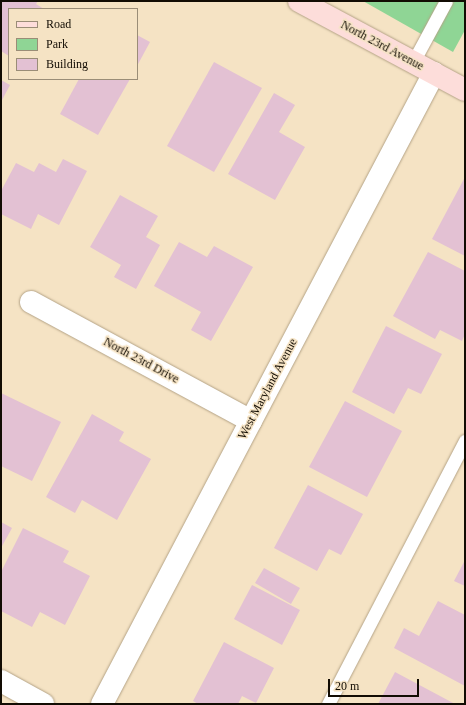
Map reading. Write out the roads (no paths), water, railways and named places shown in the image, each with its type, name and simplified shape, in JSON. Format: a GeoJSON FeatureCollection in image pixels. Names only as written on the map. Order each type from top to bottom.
{"type":"FeatureCollection","features":[{"type":"Feature","properties":{"kind":"street","name":"North 23rd Avenue"},"geometry":{"type":"LineString","coordinates":[[300,1],[465,90]]}},
{"type":"Feature","properties":{"kind":"street","name":"West Maryland Avenue"},"geometry":{"type":"LineString","coordinates":[[102,704],[434,73]]}},
{"type":"Feature","properties":{"kind":"street","name":"North 23rd Drive"},"geometry":{"type":"LineString","coordinates":[[31,302],[251,421]]}},
{"type":"Feature","properties":{"kind":"street"},"geometry":{"type":"LineString","coordinates":[[1,681],[43,704]]}},
{"type":"Feature","properties":{"kind":"lane"},"geometry":{"type":"LineString","coordinates":[[414,62],[446,1]]}},
{"type":"Feature","properties":{"kind":"lane"},"geometry":{"type":"LineString","coordinates":[[328,704],[465,441]]}}]}
